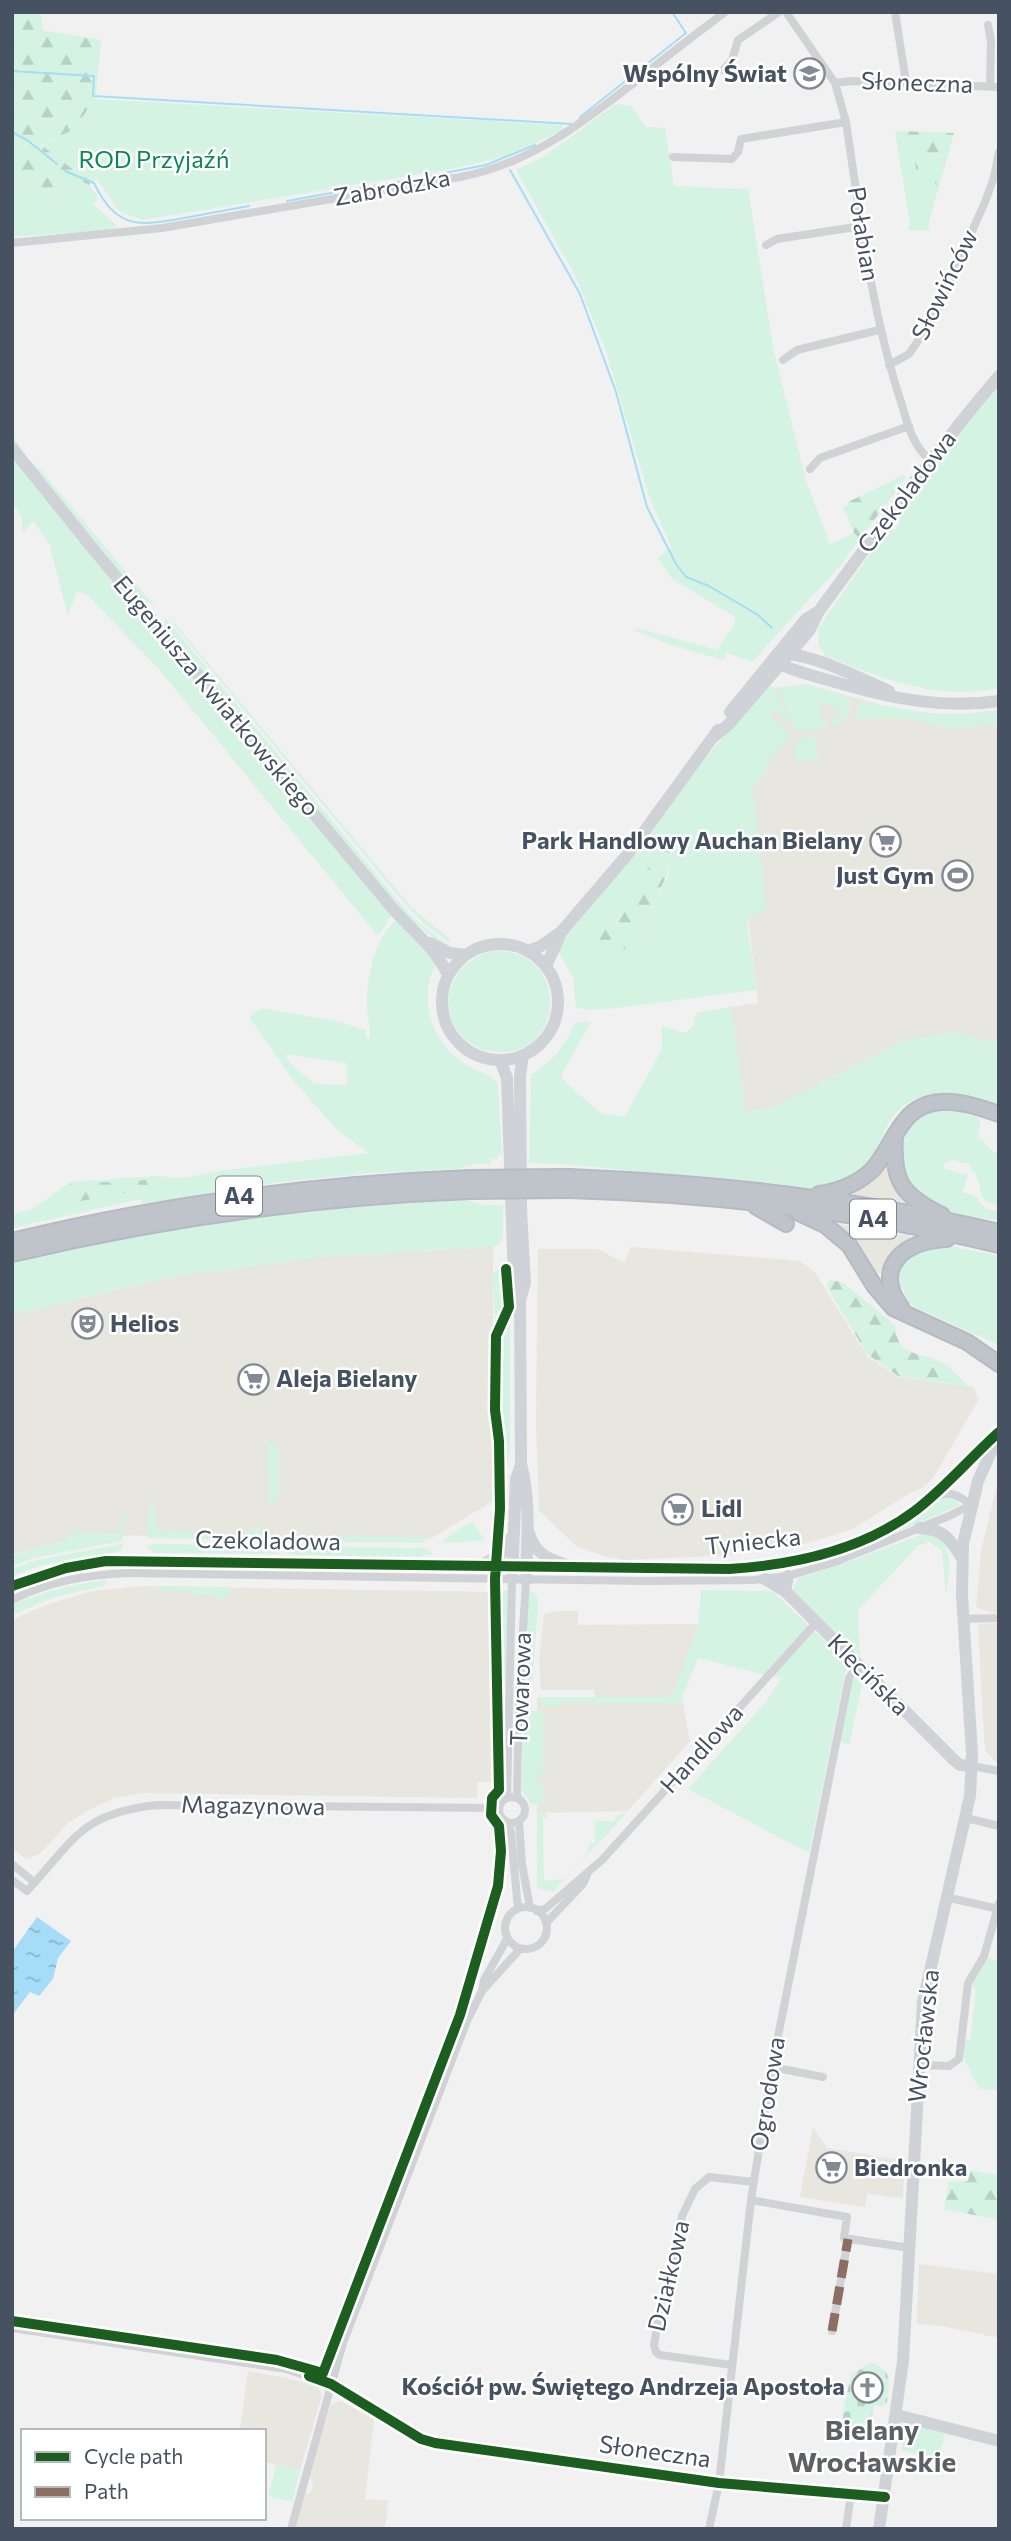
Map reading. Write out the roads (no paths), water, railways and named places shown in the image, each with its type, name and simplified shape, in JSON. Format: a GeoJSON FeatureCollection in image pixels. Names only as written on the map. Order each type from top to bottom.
{"type":"FeatureCollection","features":[{"type":"Feature","properties":{"kind":"highway"},"geometry":{"type":"LineString","coordinates":[[808,1196],[834,1192],[854,1184],[874,1167],[907,1116],[932,1103],[956,1103],[999,1114]]}},
{"type":"Feature","properties":{"kind":"highway"},"geometry":{"type":"LineString","coordinates":[[895,1134],[893,1161],[902,1185],[923,1205],[970,1225]]}},
{"type":"Feature","properties":{"kind":"highway","name":"A4"},"geometry":{"type":"LineString","coordinates":[[12,1241],[121,1217],[230,1198],[317,1187],[470,1184],[709,1185],[808,1196]]}},
{"type":"Feature","properties":{"kind":"highway","name":"A4"},"geometry":{"type":"LineString","coordinates":[[12,1254],[123,1229],[224,1212],[470,1184]]}},
{"type":"Feature","properties":{"kind":"highway","name":"A4"},"geometry":{"type":"LineString","coordinates":[[569,1184],[767,1204],[877,1220],[999,1245]]}},
{"type":"Feature","properties":{"kind":"highway"},"geometry":{"type":"LineString","coordinates":[[808,1196],[999,1232]]}},
{"type":"Feature","properties":{"kind":"highway"},"geometry":{"type":"LineString","coordinates":[[748,1202],[786,1224]]}},
{"type":"Feature","properties":{"kind":"highway"},"geometry":{"type":"LineString","coordinates":[[767,1204],[801,1214],[835,1232],[856,1254],[874,1287],[898,1311],[967,1342],[999,1350]]}},
{"type":"Feature","properties":{"kind":"highway"},"geometry":{"type":"LineString","coordinates":[[913,1318],[902,1308],[891,1291],[891,1273],[899,1257],[910,1247],[923,1241],[978,1241]]}},
{"type":"Feature","properties":{"kind":"highway"},"geometry":{"type":"LineString","coordinates":[[967,1342],[999,1364]]}},
{"type":"Feature","properties":{"kind":"main road","name":"Czekoladowa"},"geometry":{"type":"LineString","coordinates":[[781,657],[809,631],[819,611],[930,460],[999,376]]}},
{"type":"Feature","properties":{"kind":"main road","name":"Eugeniusza Kwiatkowskiego"},"geometry":{"type":"LineString","coordinates":[[12,448],[101,559],[387,901],[425,941],[448,975]]}},
{"type":"Feature","properties":{"kind":"main road","name":"Czekoladowa"},"geometry":{"type":"LineString","coordinates":[[528,951],[541,946],[562,931],[627,855],[715,736],[729,724],[781,657],[806,619],[819,611]]}},
{"type":"Feature","properties":{"kind":"main road"},"geometry":{"type":"LineString","coordinates":[[809,631],[808,645],[818,662]]}},
{"type":"Feature","properties":{"kind":"main road"},"geometry":{"type":"LineString","coordinates":[[781,657],[818,662],[912,700]]}},
{"type":"Feature","properties":{"kind":"main road"},"geometry":{"type":"LineString","coordinates":[[781,657],[798,672],[873,693],[928,703],[968,704],[999,701]]}},
{"type":"Feature","properties":{"kind":"main road","name":"Czekoladowa"},"geometry":{"type":"LineString","coordinates":[[546,966],[562,931]]}},
{"type":"Feature","properties":{"kind":"main road","name":"Eugeniusza Kwiatkowskiego"},"geometry":{"type":"LineString","coordinates":[[425,941],[449,953],[465,955]]}},
{"type":"Feature","properties":{"kind":"main road"},"geometry":{"type":"LineString","coordinates":[[497,943],[528,951],[546,966],[556,986],[557,1012],[552,1028],[543,1041],[523,1055],[500,1060],[485,1058],[469,1051],[449,1031],[445,1022],[442,1003],[448,975],[465,955],[477,948],[497,943]]}},
{"type":"Feature","properties":{"kind":"main road"},"geometry":{"type":"LineString","coordinates":[[520,1301],[525,1283],[521,1209],[520,1076],[523,1055]]}},
{"type":"Feature","properties":{"kind":"main road"},"geometry":{"type":"LineString","coordinates":[[500,1060],[508,1078],[511,1119],[513,1252],[515,1283],[520,1301],[521,1464],[526,1482],[528,1530],[526,1580]]}},
{"type":"Feature","properties":{"kind":"main road","name":"Wrocławska"},"geometry":{"type":"LineString","coordinates":[[880,2529],[897,2415],[910,2248],[923,2002],[945,1897],[966,1818],[972,1766],[962,1558],[971,1505],[981,1473],[999,1433]]}},
{"type":"Feature","properties":{"kind":"main road"},"geometry":{"type":"LineString","coordinates":[[512,1580],[516,1479],[521,1464]]}},
{"type":"Feature","properties":{"kind":"main road"},"geometry":{"type":"LineString","coordinates":[[920,1528],[938,1530],[944,1534],[962,1558]]}},
{"type":"Feature","properties":{"kind":"main road"},"geometry":{"type":"LineString","coordinates":[[482,1565],[501,1554],[508,1546],[513,1530]]}},
{"type":"Feature","properties":{"kind":"main road"},"geometry":{"type":"LineString","coordinates":[[528,1530],[541,1555],[570,1566]]}},
{"type":"Feature","properties":{"kind":"main road"},"geometry":{"type":"LineString","coordinates":[[785,1591],[788,1576]]}},
{"type":"Feature","properties":{"kind":"main road","name":"Klecińska"},"geometry":{"type":"LineString","coordinates":[[765,1579],[785,1591],[954,1760],[960,1765],[972,1766]]}},
{"type":"Feature","properties":{"kind":"main road"},"geometry":{"type":"LineString","coordinates":[[897,2415],[999,2441]]}},
{"type":"Feature","properties":{"kind":"street","name":"Zabrodzka"},"geometry":{"type":"LineString","coordinates":[[12,243],[162,228],[460,177],[491,169],[526,156],[571,131],[725,12]]}},
{"type":"Feature","properties":{"kind":"street"},"geometry":{"type":"LineString","coordinates":[[723,70],[732,61],[738,40],[779,12]]}},
{"type":"Feature","properties":{"kind":"street","name":"Połabian"},"geometry":{"type":"LineString","coordinates":[[786,12],[835,83],[846,122],[879,330],[909,426],[918,447],[930,460]]}},
{"type":"Feature","properties":{"kind":"street"},"geometry":{"type":"LineString","coordinates":[[894,12],[906,82]]}},
{"type":"Feature","properties":{"kind":"street"},"geometry":{"type":"LineString","coordinates":[[988,25],[994,86]]}},
{"type":"Feature","properties":{"kind":"street","name":"Słoneczna"},"geometry":{"type":"LineString","coordinates":[[835,83],[906,82],[994,86]]}},
{"type":"Feature","properties":{"kind":"street"},"geometry":{"type":"LineString","coordinates":[[673,158],[732,159],[738,152],[741,139],[846,122]]}},
{"type":"Feature","properties":{"kind":"street","name":"Słowińców"},"geometry":{"type":"LineString","coordinates":[[889,365],[899,362],[909,354],[934,317],[985,202],[999,154]]}},
{"type":"Feature","properties":{"kind":"street"},"geometry":{"type":"LineString","coordinates":[[766,245],[777,239],[862,226]]}},
{"type":"Feature","properties":{"kind":"street"},"geometry":{"type":"LineString","coordinates":[[783,360],[797,351],[879,330]]}},
{"type":"Feature","properties":{"kind":"street"},"geometry":{"type":"LineString","coordinates":[[810,469],[820,458],[909,426]]}},
{"type":"Feature","properties":{"kind":"street","name":"Tyniecka"},"geometry":{"type":"LineString","coordinates":[[512,1565],[729,1569],[792,1562],[817,1556],[876,1534],[902,1520],[928,1501],[999,1433]]}},
{"type":"Feature","properties":{"kind":"street"},"geometry":{"type":"LineString","coordinates":[[928,1501],[947,1493],[958,1495],[971,1505]]}},
{"type":"Feature","properties":{"kind":"street","name":"Tyniecka"},"geometry":{"type":"LineString","coordinates":[[526,1580],[714,1582],[788,1576],[835,1562],[971,1505]]}},
{"type":"Feature","properties":{"kind":"street","name":"Czekoladowa"},"geometry":{"type":"LineString","coordinates":[[12,1586],[65,1567],[106,1561],[512,1565]]}},
{"type":"Feature","properties":{"kind":"street","name":"Czekoladowa"},"geometry":{"type":"LineString","coordinates":[[12,1600],[66,1580],[128,1573],[526,1580]]}},
{"type":"Feature","properties":{"kind":"street","name":"Towarowa"},"geometry":{"type":"LineString","coordinates":[[507,1798],[512,1580]]}},
{"type":"Feature","properties":{"kind":"street","name":"Towarowa"},"geometry":{"type":"LineString","coordinates":[[517,1798],[519,1695],[526,1580]]}},
{"type":"Feature","properties":{"kind":"street"},"geometry":{"type":"LineString","coordinates":[[963,1619],[999,1618]]}},
{"type":"Feature","properties":{"kind":"street","name":"Handlowa"},"geometry":{"type":"LineString","coordinates":[[547,1923],[583,1884],[587,1875],[817,1623]]}},
{"type":"Feature","properties":{"kind":"street","name":"Ogrodowa"},"geometry":{"type":"LineString","coordinates":[[709,2529],[719,2483],[751,2200],[772,2067],[849,1678],[858,1665]]}},
{"type":"Feature","properties":{"kind":"street"},"geometry":{"type":"LineString","coordinates":[[972,1766],[999,1771]]}},
{"type":"Feature","properties":{"kind":"street"},"geometry":{"type":"LineString","coordinates":[[291,2529],[343,2343],[467,2021],[482,1991],[520,1949],[540,1945],[546,1934],[547,1923],[533,1909],[522,1864],[519,1821],[526,1809],[524,1803],[517,1798],[507,1798],[499,1808],[511,1832],[518,1909]]}},
{"type":"Feature","properties":{"kind":"street","name":"Magazynowa"},"geometry":{"type":"LineString","coordinates":[[12,1880],[27,1891],[70,1841],[87,1826],[129,1808],[169,1805],[499,1808]]}},
{"type":"Feature","properties":{"kind":"street"},"geometry":{"type":"LineString","coordinates":[[966,1818],[999,1826]]}},
{"type":"Feature","properties":{"kind":"street"},"geometry":{"type":"LineString","coordinates":[[506,1821],[519,1821]]}},
{"type":"Feature","properties":{"kind":"street"},"geometry":{"type":"LineString","coordinates":[[12,1864],[34,1882]]}},
{"type":"Feature","properties":{"kind":"street","name":"Handlowa"},"geometry":{"type":"LineString","coordinates":[[533,1909],[545,1909],[587,1875]]}},
{"type":"Feature","properties":{"kind":"street"},"geometry":{"type":"LineString","coordinates":[[919,2065],[949,2066],[960,2059],[968,1983],[984,1956],[998,1907],[945,1897]]}},
{"type":"Feature","properties":{"kind":"street"},"geometry":{"type":"LineString","coordinates":[[520,1949],[508,1939],[505,1927],[507,1918],[518,1909],[533,1909]]}},
{"type":"Feature","properties":{"kind":"street"},"geometry":{"type":"LineString","coordinates":[[482,1991],[484,1980],[508,1939]]}},
{"type":"Feature","properties":{"kind":"street"},"geometry":{"type":"LineString","coordinates":[[772,2067],[823,2077]]}},
{"type":"Feature","properties":{"kind":"street","name":"Działkowa"},"geometry":{"type":"LineString","coordinates":[[732,2365],[660,2355],[654,2345],[662,2298],[673,2274],[681,2216],[695,2189],[709,2177],[754,2182]]}},
{"type":"Feature","properties":{"kind":"street"},"geometry":{"type":"LineString","coordinates":[[751,2200],[847,2217],[844,2238],[910,2248]]}},
{"type":"Feature","properties":{"kind":"street"},"geometry":{"type":"LineString","coordinates":[[832,2331],[848,2239]]}},
{"type":"Feature","properties":{"kind":"street","name":"Słoneczna"},"geometry":{"type":"LineString","coordinates":[[12,2328],[286,2369],[331,2384],[421,2439],[463,2448],[719,2483],[885,2497]]}},
{"type":"Feature","properties":{"kind":"street"},"geometry":{"type":"LineString","coordinates":[[846,2529],[851,2494]]}},
{"type":"Feature","properties":{"kind":"water"},"geometry":{"type":"Polygon","coordinates":[[[37,1917],[71,1941],[58,1958],[53,1979],[39,1996],[30,1992],[14,2013],[12,1952],[37,1917]]]}},
{"type":"Feature","properties":{"kind":"waterway"},"geometry":{"type":"LineString","coordinates":[[580,117],[686,33],[672,12]]}},
{"type":"Feature","properties":{"kind":"waterway"},"geometry":{"type":"LineString","coordinates":[[12,71],[94,76],[93,96],[571,124]]}},
{"type":"Feature","properties":{"kind":"waterway"},"geometry":{"type":"LineString","coordinates":[[12,132],[27,140],[57,164]]}},
{"type":"Feature","properties":{"kind":"waterway"},"geometry":{"type":"LineString","coordinates":[[398,182],[486,165],[535,145]]}},
{"type":"Feature","properties":{"kind":"waterway"},"geometry":{"type":"LineString","coordinates":[[510,170],[580,294],[616,392],[647,507],[676,564],[686,577],[709,586],[758,615],[772,628]]}},
{"type":"Feature","properties":{"kind":"waterway"},"geometry":{"type":"LineString","coordinates":[[65,171],[94,183],[111,209],[131,221],[154,223],[249,206]]}},
{"type":"Feature","properties":{"kind":"waterway"},"geometry":{"type":"LineString","coordinates":[[348,190],[393,183]]}},
{"type":"Feature","properties":{"kind":"waterway"},"geometry":{"type":"LineString","coordinates":[[287,201],[342,191]]}},
{"type":"Feature","properties":{"kind":"place","name":"Wspólny Świat"},"geometry":{"type":"Point","coordinates":[810,74]}},
{"type":"Feature","properties":{"kind":"place","name":"Park Handlowy Auchan Bielany"},"geometry":{"type":"Point","coordinates":[886,841]}},
{"type":"Feature","properties":{"kind":"place","name":"Just Gym"},"geometry":{"type":"Point","coordinates":[957,876]}},
{"type":"Feature","properties":{"kind":"place","name":"Helios"},"geometry":{"type":"Point","coordinates":[87,1324]}},
{"type":"Feature","properties":{"kind":"place","name":"Aleja Bielany"},"geometry":{"type":"Point","coordinates":[253,1379]}},
{"type":"Feature","properties":{"kind":"place","name":"Lidl"},"geometry":{"type":"Point","coordinates":[678,1509]}},
{"type":"Feature","properties":{"kind":"place","name":"Biedronka"},"geometry":{"type":"Point","coordinates":[831,2168]}},
{"type":"Feature","properties":{"kind":"place","name":"Kościół pw. Świętego Andrzeja Apostoła"},"geometry":{"type":"Point","coordinates":[868,2387]}},
{"type":"Feature","properties":{"kind":"district","name":"Bielany Wrocławskie"},"geometry":{"type":"Point","coordinates":[872,2446]}},
{"type":"Feature","properties":{"kind":"park label","name":"ROD Przyjaźń"},"geometry":{"type":"Point","coordinates":[154,160]}}]}
